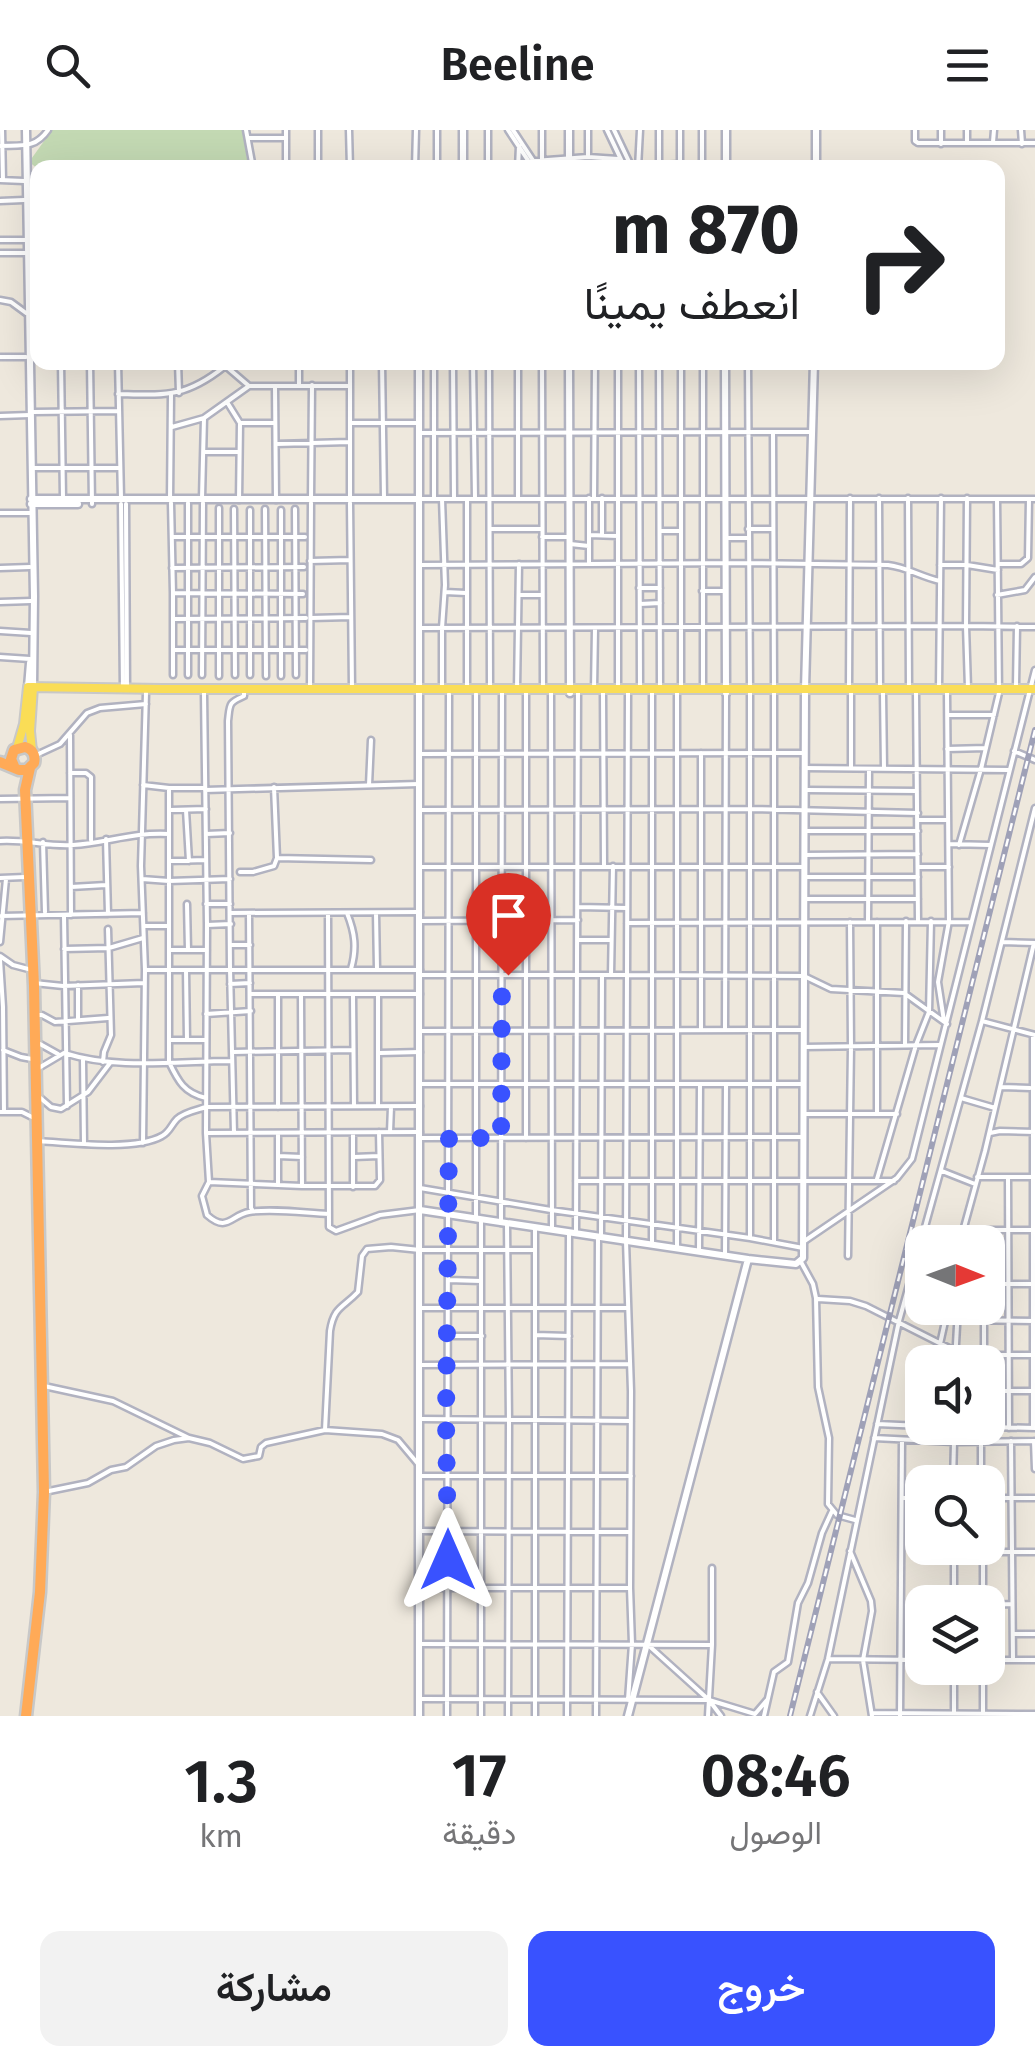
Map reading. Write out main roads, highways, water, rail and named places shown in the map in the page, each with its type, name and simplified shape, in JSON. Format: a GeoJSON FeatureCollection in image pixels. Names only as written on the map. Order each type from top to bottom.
{"type":"FeatureCollection","features":[{"type":"Feature","properties":{"kind":"highway"},"geometry":{"type":"LineString","coordinates":[[0,760],[25,747],[32,758],[25,794],[36,1042],[44,1492],[40,1592],[26,1716]]}},
{"type":"Feature","properties":{"kind":"highway"},"geometry":{"type":"LineString","coordinates":[[15,750],[11,760],[25,794]]}},
{"type":"Feature","properties":{"kind":"highway"},"geometry":{"type":"LineString","coordinates":[[0,760],[23,770],[32,758]]}},
{"type":"Feature","properties":{"kind":"main road"},"geometry":{"type":"LineString","coordinates":[[31,689],[204,694],[310,689],[522,691]]}},
{"type":"Feature","properties":{"kind":"main road"},"geometry":{"type":"LineString","coordinates":[[15,750],[31,689]]}},
{"type":"Feature","properties":{"kind":"main road"},"geometry":{"type":"LineString","coordinates":[[31,689],[32,758]]}},
{"type":"Feature","properties":{"kind":"main road"},"geometry":{"type":"LineString","coordinates":[[45,690],[420,691]]}},
{"type":"Feature","properties":{"kind":"main road"},"geometry":{"type":"LineString","coordinates":[[943,690],[1033,691]]}},
{"type":"Feature","properties":{"kind":"main road"},"geometry":{"type":"LineString","coordinates":[[599,691],[656,691]]}},
{"type":"Feature","properties":{"kind":"main road"},"geometry":{"type":"LineString","coordinates":[[679,691],[726,691]]}},
{"type":"Feature","properties":{"kind":"main road"},"geometry":{"type":"LineString","coordinates":[[471,692],[1033,691]]}},
{"type":"Feature","properties":{"kind":"railway"},"geometry":{"type":"LineString","coordinates":[[790,1716],[1035,730]]}}]}
